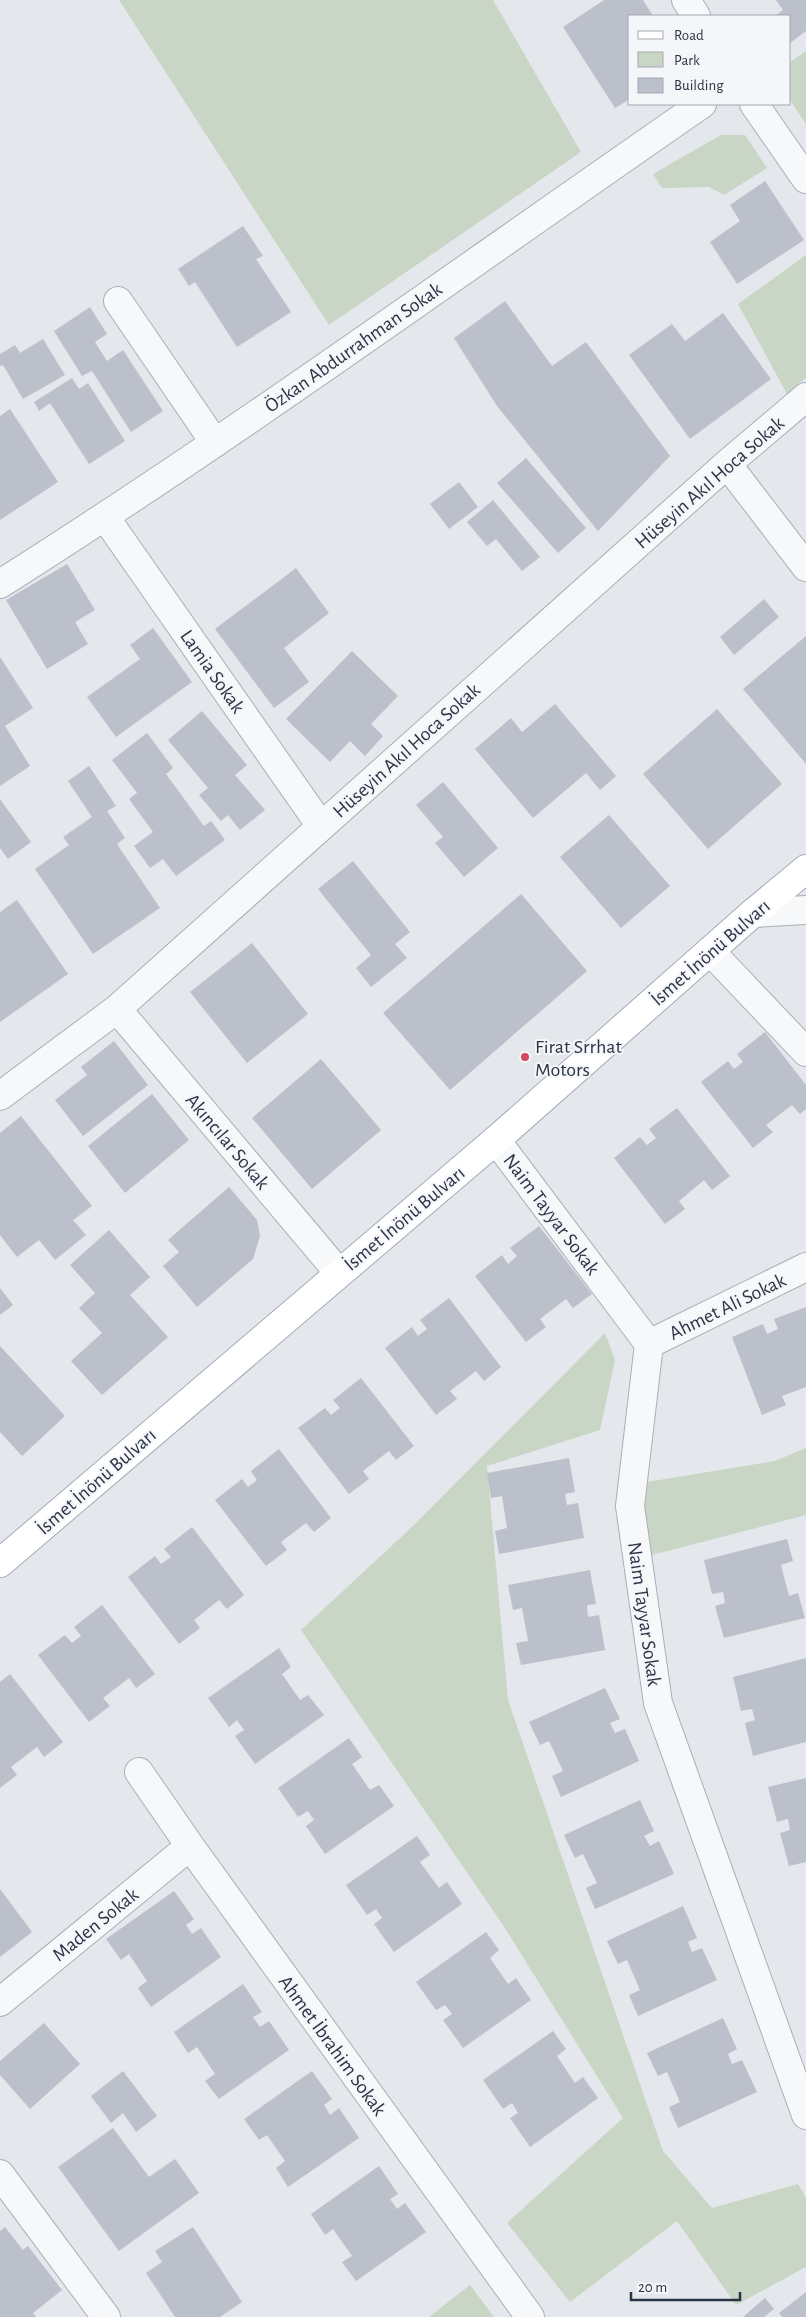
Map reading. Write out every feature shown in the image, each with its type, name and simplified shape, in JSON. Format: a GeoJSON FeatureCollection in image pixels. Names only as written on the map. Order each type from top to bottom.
{"type":"FeatureCollection","features":[{"type":"Feature","properties":{"kind":"main road","name":"İsmet İnönü Bulvarı"},"geometry":{"type":"LineString","coordinates":[[0,1563],[496,1140],[710,950],[806,869]]}},
{"type":"Feature","properties":{"kind":"street"},"geometry":{"type":"LineString","coordinates":[[686,0],[695,15]]}},
{"type":"Feature","properties":{"kind":"street","name":"Özkan Abdurrahman Sokak"},"geometry":{"type":"LineString","coordinates":[[0,584],[105,517],[215,443],[701,105]]}},
{"type":"Feature","properties":{"kind":"street"},"geometry":{"type":"LineString","coordinates":[[755,105],[806,179]]}},
{"type":"Feature","properties":{"kind":"street"},"geometry":{"type":"LineString","coordinates":[[118,301],[215,443]]}},
{"type":"Feature","properties":{"kind":"street","name":"Hüseyin Akıl Hoca Sokak"},"geometry":{"type":"LineString","coordinates":[[0,1096],[117,1009],[728,464],[806,397]]}},
{"type":"Feature","properties":{"kind":"street"},"geometry":{"type":"LineString","coordinates":[[728,464],[806,567]]}},
{"type":"Feature","properties":{"kind":"street","name":"Lamia Sokak"},"geometry":{"type":"LineString","coordinates":[[105,517],[321,826]]}},
{"type":"Feature","properties":{"kind":"street"},"geometry":{"type":"LineString","coordinates":[[753,913],[806,910]]}},
{"type":"Feature","properties":{"kind":"street"},"geometry":{"type":"LineString","coordinates":[[710,950],[806,1052]]}},
{"type":"Feature","properties":{"kind":"street","name":"Akıncılar Sokak"},"geometry":{"type":"LineString","coordinates":[[117,1009],[338,1273]]}},
{"type":"Feature","properties":{"kind":"street","name":"Naim Tayyar Sokak"},"geometry":{"type":"LineString","coordinates":[[496,1140],[649,1344],[630,1506],[658,1703],[806,2115]]}},
{"type":"Feature","properties":{"kind":"street","name":"Ahmet Ali Sokak"},"geometry":{"type":"LineString","coordinates":[[649,1344],[806,1267]]}},
{"type":"Feature","properties":{"kind":"street","name":"Ahmet İbrahim Sokak"},"geometry":{"type":"LineString","coordinates":[[139,1772],[190,1846],[530,2317]]}},
{"type":"Feature","properties":{"kind":"street","name":"Maden Sokak"},"geometry":{"type":"LineString","coordinates":[[0,2002],[190,1846]]}},
{"type":"Feature","properties":{"kind":"street"},"geometry":{"type":"LineString","coordinates":[[0,2174],[106,2317]]}},
{"type":"Feature","properties":{"kind":"green space"},"geometry":{"type":"Polygon","coordinates":[[[119,0],[493,0],[581,152],[329,325],[119,0]]]}},
{"type":"Feature","properties":{"kind":"green space"},"geometry":{"type":"Polygon","coordinates":[[[806,51],[806,124],[791,102],[791,61],[806,51]]]}},
{"type":"Feature","properties":{"kind":"green space"},"geometry":{"type":"Polygon","coordinates":[[[721,135],[745,135],[767,168],[724,195],[709,187],[662,188],[653,174],[721,135]]]}},
{"type":"Feature","properties":{"kind":"green space"},"geometry":{"type":"Polygon","coordinates":[[[806,255],[806,378],[787,394],[738,304],[806,255]]]}},
{"type":"Feature","properties":{"kind":"green space"},"geometry":{"type":"Polygon","coordinates":[[[605,1333],[615,1360],[600,1430],[487,1466],[508,1700],[663,2151],[712,2208],[798,2184],[806,2198],[806,2267],[736,2305],[677,2221],[570,2302],[507,2223],[623,2118],[503,1925],[301,1630],[413,1526],[605,1333]]]}},
{"type":"Feature","properties":{"kind":"green space"},"geometry":{"type":"Polygon","coordinates":[[[806,1448],[806,1515],[648,1556],[641,1483],[775,1461],[806,1448]]]}},
{"type":"Feature","properties":{"kind":"green space"},"geometry":{"type":"Polygon","coordinates":[[[470,2285],[494,2317],[429,2317],[470,2285]]]}},
{"type":"Feature","properties":{"kind":"building"},"geometry":{"type":"Polygon","coordinates":[[[604,0],[643,0],[652,15],[628,15],[628,100],[615,108],[563,27],[604,0]]]}},
{"type":"Feature","properties":{"kind":"building"},"geometry":{"type":"Polygon","coordinates":[[[776,0],[806,0],[806,31],[791,42],[791,15],[776,15],[783,10],[776,0]]]}},
{"type":"Feature","properties":{"kind":"building"},"geometry":{"type":"Polygon","coordinates":[[[765,181],[804,240],[737,284],[710,242],[740,221],[730,205],[765,181]]]}},
{"type":"Feature","properties":{"kind":"building"},"geometry":{"type":"Polygon","coordinates":[[[243,226],[263,256],[256,259],[291,312],[237,347],[195,282],[189,286],[178,269],[243,226]]]}},
{"type":"Feature","properties":{"kind":"building"},"geometry":{"type":"Polygon","coordinates":[[[505,301],[552,366],[586,342],[670,456],[598,531],[497,406],[454,338],[505,301]]]}},
{"type":"Feature","properties":{"kind":"building"},"geometry":{"type":"Polygon","coordinates":[[[90,307],[107,334],[95,342],[107,361],[123,350],[163,411],[131,432],[92,371],[82,376],[54,331],[90,307]]]}},
{"type":"Feature","properties":{"kind":"building"},"geometry":{"type":"Polygon","coordinates":[[[723,313],[771,379],[690,439],[629,355],[672,324],[685,341],[723,313]]]}},
{"type":"Feature","properties":{"kind":"building"},"geometry":{"type":"Polygon","coordinates":[[[43,339],[65,375],[23,399],[3,365],[0,366],[0,354],[15,345],[20,353],[43,339]]]}},
{"type":"Feature","properties":{"kind":"building"},"geometry":{"type":"Polygon","coordinates":[[[72,378],[79,389],[88,383],[125,441],[89,464],[50,403],[39,411],[34,402],[72,378]]]}},
{"type":"Feature","properties":{"kind":"building"},"geometry":{"type":"Polygon","coordinates":[[[10,409],[58,482],[0,520],[0,416],[10,409]]]}},
{"type":"Feature","properties":{"kind":"building"},"geometry":{"type":"Polygon","coordinates":[[[526,458],[586,528],[558,553],[497,483],[526,458]]]}},
{"type":"Feature","properties":{"kind":"building"},"geometry":{"type":"Polygon","coordinates":[[[459,482],[478,507],[449,529],[430,504],[459,482]]]}},
{"type":"Feature","properties":{"kind":"building"},"geometry":{"type":"Polygon","coordinates":[[[493,500],[540,557],[522,571],[496,539],[487,546],[467,522],[493,500]]]}},
{"type":"Feature","properties":{"kind":"building"},"geometry":{"type":"Polygon","coordinates":[[[67,564],[95,610],[75,622],[88,644],[47,669],[6,600],[67,564]]]}},
{"type":"Feature","properties":{"kind":"building"},"geometry":{"type":"Polygon","coordinates":[[[296,568],[329,613],[284,648],[309,682],[274,708],[215,629],[296,568]]]}},
{"type":"Feature","properties":{"kind":"building"},"geometry":{"type":"Polygon","coordinates":[[[764,599],[779,617],[734,655],[720,637],[764,599]]]}},
{"type":"Feature","properties":{"kind":"building"},"geometry":{"type":"Polygon","coordinates":[[[153,628],[192,682],[116,737],[87,697],[140,659],[130,645],[153,628]]]}},
{"type":"Feature","properties":{"kind":"building"},"geometry":{"type":"Polygon","coordinates":[[[806,636],[806,764],[743,689],[806,636]]]}},
{"type":"Feature","properties":{"kind":"building"},"geometry":{"type":"Polygon","coordinates":[[[352,651],[398,696],[371,724],[383,736],[365,756],[350,741],[330,762],[286,719],[352,651]]]}},
{"type":"Feature","properties":{"kind":"building"},"geometry":{"type":"Polygon","coordinates":[[[0,657],[33,708],[5,726],[30,766],[0,786],[0,657]]]}},
{"type":"Feature","properties":{"kind":"building"},"geometry":{"type":"Polygon","coordinates":[[[555,704],[616,776],[600,790],[586,773],[533,818],[475,749],[511,718],[522,732],[555,704]]]}},
{"type":"Feature","properties":{"kind":"building"},"geometry":{"type":"Polygon","coordinates":[[[717,709],[782,784],[708,849],[643,774],[717,709]]]}},
{"type":"Feature","properties":{"kind":"building"},"geometry":{"type":"Polygon","coordinates":[[[202,711],[247,765],[235,775],[265,810],[240,830],[228,815],[221,821],[199,795],[208,788],[168,740],[202,711]]]}},
{"type":"Feature","properties":{"kind":"building"},"geometry":{"type":"Polygon","coordinates":[[[147,733],[173,768],[166,774],[204,826],[211,821],[225,840],[176,876],[163,859],[150,868],[134,846],[153,832],[129,799],[137,793],[112,760],[147,733]]]}},
{"type":"Feature","properties":{"kind":"building"},"geometry":{"type":"Polygon","coordinates":[[[89,766],[116,806],[107,811],[125,838],[117,844],[160,908],[93,954],[35,869],[69,845],[63,837],[92,817],[68,781],[89,766]]]}},
{"type":"Feature","properties":{"kind":"building"},"geometry":{"type":"Polygon","coordinates":[[[443,782],[498,848],[464,877],[435,843],[443,837],[416,805],[443,782]]]}},
{"type":"Feature","properties":{"kind":"building"},"geometry":{"type":"Polygon","coordinates":[[[0,799],[31,842],[8,859],[0,848],[0,799]]]}},
{"type":"Feature","properties":{"kind":"building"},"geometry":{"type":"Polygon","coordinates":[[[609,815],[670,886],[621,928],[560,857],[609,815]]]}},
{"type":"Feature","properties":{"kind":"building"},"geometry":{"type":"Polygon","coordinates":[[[353,861],[410,932],[395,944],[407,958],[371,987],[356,968],[371,955],[318,889],[353,861]]]}},
{"type":"Feature","properties":{"kind":"building"},"geometry":{"type":"Polygon","coordinates":[[[521,894],[587,971],[450,1090],[383,1013],[521,894]]]}},
{"type":"Feature","properties":{"kind":"building"},"geometry":{"type":"Polygon","coordinates":[[[17,900],[68,974],[0,1022],[0,912],[17,900]]]}},
{"type":"Feature","properties":{"kind":"building"},"geometry":{"type":"Polygon","coordinates":[[[252,943],[308,1014],[247,1063],[190,992],[252,943]]]}},
{"type":"Feature","properties":{"kind":"building"},"geometry":{"type":"Polygon","coordinates":[[[765,1032],[806,1085],[806,1109],[800,1114],[792,1105],[766,1125],[773,1132],[753,1148],[701,1082],[728,1061],[734,1069],[743,1062],[737,1054],[765,1032]]]}},
{"type":"Feature","properties":{"kind":"building"},"geometry":{"type":"Polygon","coordinates":[[[114,1041],[148,1085],[83,1136],[55,1100],[87,1075],[81,1067],[114,1041]]]}},
{"type":"Feature","properties":{"kind":"building"},"geometry":{"type":"Polygon","coordinates":[[[321,1059],[381,1130],[312,1189],[252,1118],[321,1059]]]}},
{"type":"Feature","properties":{"kind":"building"},"geometry":{"type":"Polygon","coordinates":[[[152,1094],[189,1140],[125,1193],[88,1146],[152,1094]]]}},
{"type":"Feature","properties":{"kind":"building"},"geometry":{"type":"Polygon","coordinates":[[[677,1108],[730,1176],[712,1190],[704,1180],[679,1201],[685,1209],[665,1224],[614,1158],[640,1137],[647,1145],[656,1138],[649,1129],[677,1108]]]}},
{"type":"Feature","properties":{"kind":"building"},"geometry":{"type":"Polygon","coordinates":[[[21,1116],[92,1206],[73,1220],[86,1235],[55,1260],[39,1240],[17,1257],[0,1235],[0,1133],[21,1116]]]}},
{"type":"Feature","properties":{"kind":"building"},"geometry":{"type":"Polygon","coordinates":[[[229,1187],[257,1220],[260,1236],[253,1259],[197,1307],[163,1266],[179,1252],[168,1240],[229,1187]]]}},
{"type":"Feature","properties":{"kind":"building"},"geometry":{"type":"Polygon","coordinates":[[[539,1226],[592,1294],[573,1308],[566,1299],[540,1319],[546,1327],[526,1342],[475,1276],[502,1255],[508,1264],[517,1256],[510,1248],[539,1226]]]}},
{"type":"Feature","properties":{"kind":"building"},"geometry":{"type":"Polygon","coordinates":[[[109,1230],[150,1277],[130,1295],[168,1337],[102,1395],[71,1361],[102,1333],[79,1308],[95,1293],[70,1265],[109,1230]]]}},
{"type":"Feature","properties":{"kind":"building"},"geometry":{"type":"Polygon","coordinates":[[[0,1288],[13,1305],[0,1315],[0,1288]]]}},
{"type":"Feature","properties":{"kind":"building"},"geometry":{"type":"Polygon","coordinates":[[[449,1298],[501,1367],[484,1381],[476,1371],[450,1391],[457,1399],[436,1415],[385,1348],[412,1327],[418,1336],[427,1329],[420,1320],[449,1298]]]}},
{"type":"Feature","properties":{"kind":"building"},"geometry":{"type":"Polygon","coordinates":[[[806,1307],[806,1387],[782,1396],[786,1405],[762,1415],[732,1337],[763,1324],[767,1334],[778,1329],[774,1319],[806,1307]]]}},
{"type":"Feature","properties":{"kind":"building"},"geometry":{"type":"Polygon","coordinates":[[[0,1346],[65,1416],[22,1456],[0,1432],[0,1346]]]}},
{"type":"Feature","properties":{"kind":"building"},"geometry":{"type":"Polygon","coordinates":[[[361,1378],[414,1446],[396,1460],[389,1451],[363,1471],[369,1479],[349,1494],[298,1428],[325,1408],[331,1415],[340,1408],[333,1400],[361,1378]]]}},
{"type":"Feature","properties":{"kind":"building"},"geometry":{"type":"Polygon","coordinates":[[[279,1449],[331,1518],[314,1532],[306,1523],[281,1542],[287,1550],[266,1566],[215,1500],[242,1479],[248,1487],[257,1480],[251,1471],[279,1449]]]}},
{"type":"Feature","properties":{"kind":"building"},"geometry":{"type":"Polygon","coordinates":[[[569,1458],[575,1492],[565,1494],[567,1505],[578,1503],[584,1538],[499,1554],[495,1531],[507,1528],[502,1496],[491,1498],[487,1473],[569,1458]]]}},
{"type":"Feature","properties":{"kind":"building"},"geometry":{"type":"Polygon","coordinates":[[[192,1527],[244,1595],[227,1609],[219,1600],[194,1620],[200,1628],[179,1644],[128,1577],[155,1556],[161,1564],[171,1557],[164,1549],[192,1527]]]}},
{"type":"Feature","properties":{"kind":"building"},"geometry":{"type":"Polygon","coordinates":[[[787,1539],[793,1561],[781,1565],[789,1596],[798,1593],[805,1618],[724,1638],[715,1606],[725,1603],[723,1592],[712,1594],[704,1560],[787,1539]]]}},
{"type":"Feature","properties":{"kind":"building"},"geometry":{"type":"Polygon","coordinates":[[[590,1570],[596,1604],[587,1605],[588,1617],[599,1615],[605,1650],[521,1665],[516,1643],[528,1641],[522,1608],[513,1610],[508,1585],[590,1570]]]}},
{"type":"Feature","properties":{"kind":"building"},"geometry":{"type":"Polygon","coordinates":[[[102,1605],[155,1674],[136,1688],[129,1678],[103,1698],[110,1706],[89,1722],[38,1655],[65,1635],[72,1643],[81,1636],[74,1627],[102,1605]]]}},
{"type":"Feature","properties":{"kind":"building"},"geometry":{"type":"Polygon","coordinates":[[[279,1648],[291,1667],[282,1674],[300,1700],[308,1695],[324,1715],[255,1764],[235,1736],[244,1730],[237,1720],[229,1727],[208,1698],[279,1648]]]}},
{"type":"Feature","properties":{"kind":"building"},"geometry":{"type":"Polygon","coordinates":[[[806,1658],[806,1742],[753,1756],[745,1723],[755,1720],[752,1709],[741,1711],[733,1677],[806,1658]]]}},
{"type":"Feature","properties":{"kind":"building"},"geometry":{"type":"Polygon","coordinates":[[[10,1674],[63,1742],[44,1757],[37,1747],[11,1767],[17,1775],[0,1788],[0,1682],[10,1674]]]}},
{"type":"Feature","properties":{"kind":"building"},"geometry":{"type":"Polygon","coordinates":[[[605,1688],[620,1719],[610,1723],[615,1733],[625,1729],[639,1761],[561,1797],[552,1776],[563,1771],[549,1741],[540,1745],[529,1722],[605,1688]]]}},
{"type":"Feature","properties":{"kind":"building"},"geometry":{"type":"Polygon","coordinates":[[[349,1738],[362,1757],[352,1764],[370,1790],[379,1785],[394,1806],[325,1854],[306,1826],[314,1820],[308,1811],[298,1817],[278,1788],[349,1738]]]}},
{"type":"Feature","properties":{"kind":"building"},"geometry":{"type":"Polygon","coordinates":[[[806,1778],[806,1862],[789,1866],[780,1833],[790,1830],[788,1819],[777,1822],[768,1787],[806,1778]]]}},
{"type":"Feature","properties":{"kind":"building"},"geometry":{"type":"Polygon","coordinates":[[[640,1800],[654,1831],[644,1836],[650,1846],[659,1841],[674,1874],[595,1909],[586,1888],[597,1883],[583,1854],[575,1858],[564,1835],[640,1800]]]}},
{"type":"Feature","properties":{"kind":"building"},"geometry":{"type":"Polygon","coordinates":[[[417,1836],[430,1855],[420,1862],[439,1888],[447,1882],[462,1904],[394,1952],[374,1924],[382,1918],[376,1909],[367,1915],[346,1885],[417,1836]]]}},
{"type":"Feature","properties":{"kind":"building"},"geometry":{"type":"Polygon","coordinates":[[[0,1889],[32,1932],[0,1957],[0,1889]]]}},
{"type":"Feature","properties":{"kind":"building"},"geometry":{"type":"Polygon","coordinates":[[[174,1891],[194,1919],[186,1925],[192,1934],[201,1928],[221,1957],[151,2007],[138,1988],[147,1981],[129,1954],[121,1960],[106,1939],[174,1891]]]}},
{"type":"Feature","properties":{"kind":"building"},"geometry":{"type":"Polygon","coordinates":[[[683,1906],[697,1938],[688,1942],[692,1952],[702,1948],[717,1980],[638,2016],[629,1995],[640,1990],[627,1960],[618,1964],[607,1941],[683,1906]]]}},
{"type":"Feature","properties":{"kind":"building"},"geometry":{"type":"Polygon","coordinates":[[[486,1932],[499,1950],[490,1958],[508,1984],[516,1978],[531,2000],[463,2048],[443,2020],[452,2014],[445,2005],[436,2010],[416,1982],[486,1932]]]}},
{"type":"Feature","properties":{"kind":"building"},"geometry":{"type":"Polygon","coordinates":[[[243,1984],[262,2012],[253,2017],[260,2027],[269,2021],[289,2050],[219,2099],[205,2081],[215,2074],[197,2047],[188,2053],[174,2032],[243,1984]]]}},
{"type":"Feature","properties":{"kind":"building"},"geometry":{"type":"Polygon","coordinates":[[[723,2018],[737,2049],[728,2054],[732,2064],[742,2060],[757,2092],[678,2128],[669,2107],[680,2102],[667,2072],[658,2076],[647,2053],[723,2018]]]}},
{"type":"Feature","properties":{"kind":"building"},"geometry":{"type":"Polygon","coordinates":[[[44,2023],[80,2064],[30,2109],[0,2075],[0,2061],[44,2023]]]}},
{"type":"Feature","properties":{"kind":"building"},"geometry":{"type":"Polygon","coordinates":[[[553,2031],[566,2049],[557,2056],[575,2083],[583,2077],[598,2098],[530,2147],[510,2118],[518,2113],[512,2103],[503,2109],[483,2080],[553,2031]]]}},
{"type":"Feature","properties":{"kind":"building"},"geometry":{"type":"Polygon","coordinates":[[[123,2071],[157,2116],[136,2132],[123,2113],[111,2123],[91,2096],[123,2071]]]}},
{"type":"Feature","properties":{"kind":"building"},"geometry":{"type":"Polygon","coordinates":[[[312,2071],[332,2099],[324,2105],[330,2115],[339,2108],[359,2138],[288,2187],[276,2168],[285,2161],[267,2135],[259,2140],[244,2119],[312,2071]]]}},
{"type":"Feature","properties":{"kind":"building"},"geometry":{"type":"Polygon","coordinates":[[[113,2128],[149,2177],[175,2159],[199,2193],[119,2251],[58,2167],[113,2128]]]}},
{"type":"Feature","properties":{"kind":"building"},"geometry":{"type":"Polygon","coordinates":[[[379,2166],[398,2194],[390,2199],[397,2209],[405,2203],[426,2232],[356,2281],[342,2262],[352,2256],[333,2229],[325,2235],[311,2214],[379,2166]]]}},
{"type":"Feature","properties":{"kind":"building"},"geometry":{"type":"Polygon","coordinates":[[[5,2227],[23,2250],[28,2246],[62,2290],[33,2313],[36,2317],[0,2317],[0,2231],[5,2227]]]}},
{"type":"Feature","properties":{"kind":"building"},"geometry":{"type":"Polygon","coordinates":[[[193,2227],[242,2302],[220,2317],[175,2317],[146,2273],[162,2262],[155,2251],[193,2227]]]}},
{"type":"Feature","properties":{"kind":"building"},"geometry":{"type":"Polygon","coordinates":[[[806,2292],[806,2317],[782,2317],[779,2313],[806,2292]]]}},
{"type":"Feature","properties":{"kind":"building"},"geometry":{"type":"Polygon","coordinates":[[[765,2298],[774,2309],[764,2317],[743,2317],[765,2298]]]}},
{"type":"Feature","properties":{"kind":"place","name":"Firat Srrhat Motors"},"geometry":{"type":"Point","coordinates":[525,1057]}}]}
